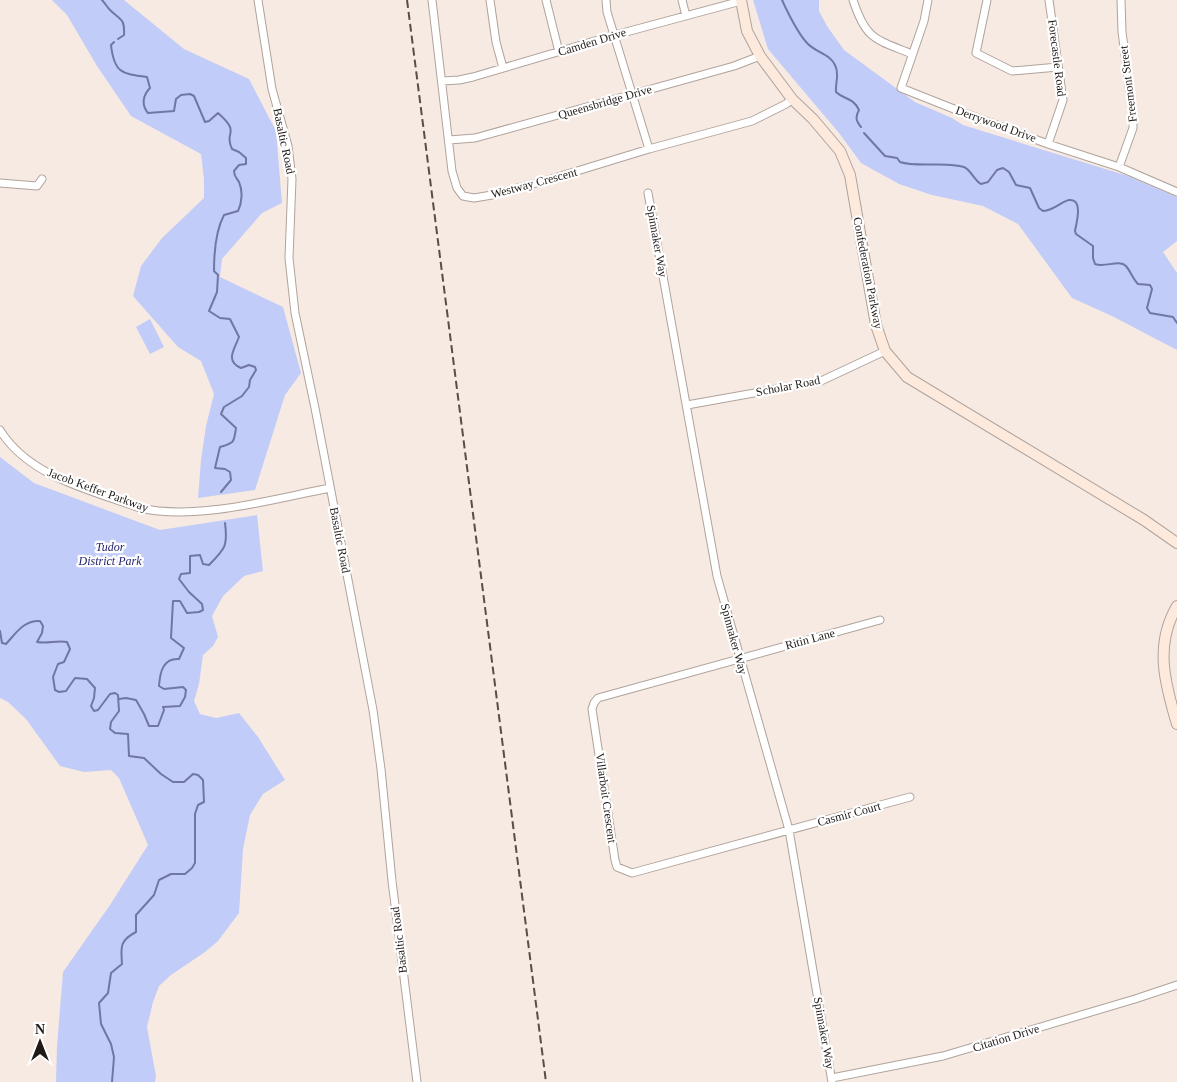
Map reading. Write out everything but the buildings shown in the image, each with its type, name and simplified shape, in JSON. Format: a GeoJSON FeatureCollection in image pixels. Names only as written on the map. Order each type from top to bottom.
{"type":"FeatureCollection","features":[{"type":"Feature","properties":{"kind":"street","name":"Basaltic Road"},"geometry":{"type":"LineString","coordinates":[[258,0],[272,89],[288,146],[292,179],[290,258],[295,313],[366,667],[377,741],[417,1082]]}},
{"type":"Feature","properties":{"kind":"street","name":"Westway Crescent"},"geometry":{"type":"LineString","coordinates":[[432,0],[452,171],[456,188],[463,196],[474,198],[551,179],[649,149],[752,121],[792,99]]}},
{"type":"Feature","properties":{"kind":"street"},"geometry":{"type":"LineString","coordinates":[[490,0],[496,42],[504,68]]}},
{"type":"Feature","properties":{"kind":"street"},"geometry":{"type":"LineString","coordinates":[[546,0],[559,52]]}},
{"type":"Feature","properties":{"kind":"street"},"geometry":{"type":"LineString","coordinates":[[606,0],[607,12],[649,149]]}},
{"type":"Feature","properties":{"kind":"street"},"geometry":{"type":"LineString","coordinates":[[682,0],[686,16]]}},
{"type":"Feature","properties":{"kind":"street","name":"Camden Drive"},"geometry":{"type":"LineString","coordinates":[[442,81],[459,80],[504,68],[742,0]]}},
{"type":"Feature","properties":{"kind":"street","name":"Confederation Parkway"},"geometry":{"type":"LineString","coordinates":[[742,0],[748,31],[760,56],[792,99],[812,119],[844,158],[850,175],[876,325],[885,351],[907,376],[1144,520],[1177,543]]}},
{"type":"Feature","properties":{"kind":"street"},"geometry":{"type":"LineString","coordinates":[[853,0],[860,21],[875,39],[912,54]]}},
{"type":"Feature","properties":{"kind":"street","name":"Derrywood Drive"},"geometry":{"type":"LineString","coordinates":[[928,0],[924,21],[901,88],[1048,144],[1119,167],[1177,192]]}},
{"type":"Feature","properties":{"kind":"street"},"geometry":{"type":"LineString","coordinates":[[987,0],[976,53],[1012,71],[1058,66]]}},
{"type":"Feature","properties":{"kind":"street","name":"Forecastle Road"},"geometry":{"type":"LineString","coordinates":[[1048,144],[1063,100],[1049,0]]}},
{"type":"Feature","properties":{"kind":"street","name":"Freemont Street"},"geometry":{"type":"LineString","coordinates":[[1119,167],[1133,128],[1122,32],[1121,0]]}},
{"type":"Feature","properties":{"kind":"street","name":"Queensbridge Drive"},"geometry":{"type":"LineString","coordinates":[[449,140],[475,138],[734,66],[760,56]]}},
{"type":"Feature","properties":{"kind":"street"},"geometry":{"type":"LineString","coordinates":[[0,183],[37,186],[42,179]]}},
{"type":"Feature","properties":{"kind":"street","name":"Spinnaker Way"},"geometry":{"type":"LineString","coordinates":[[648,193],[717,576],[789,830],[832,1080]]}},
{"type":"Feature","properties":{"kind":"street","name":"Scholar Road"},"geometry":{"type":"LineString","coordinates":[[687,405],[821,381],[885,351]]}},
{"type":"Feature","properties":{"kind":"street","name":"Jacob Keffer Parkway"},"geometry":{"type":"LineString","coordinates":[[0,430],[16,449],[40,469],[68,482],[140,508],[180,513],[215,509],[330,488]]}},
{"type":"Feature","properties":{"kind":"street"},"geometry":{"type":"LineString","coordinates":[[1177,606],[1168,624],[1163,663],[1168,692],[1177,724]]}},
{"type":"Feature","properties":{"kind":"street","name":"Ritin Lane"},"geometry":{"type":"LineString","coordinates":[[739,658],[880,620]]}},
{"type":"Feature","properties":{"kind":"street","name":"Villarboit Crescent"},"geometry":{"type":"LineString","coordinates":[[739,658],[598,698],[594,703],[592,709],[617,867],[632,873],[789,830]]}},
{"type":"Feature","properties":{"kind":"street","name":"Casmir Court"},"geometry":{"type":"LineString","coordinates":[[789,830],[910,797]]}},
{"type":"Feature","properties":{"kind":"street","name":"Citation Drive"},"geometry":{"type":"LineString","coordinates":[[832,1080],[943,1056],[1135,999],[1177,984]]}},
{"type":"Feature","properties":{"kind":"green space"},"geometry":{"type":"Polygon","coordinates":[[[52,0],[124,0],[184,49],[249,79],[276,131],[282,203],[262,213],[222,259],[220,277],[283,307],[301,373],[285,395],[255,490],[198,498],[206,426],[214,394],[201,361],[178,347],[133,296],[141,266],[162,238],[204,198],[201,154],[131,116],[97,66],[67,15],[52,0]]]}},
{"type":"Feature","properties":{"kind":"green space"},"geometry":{"type":"Polygon","coordinates":[[[753,0],[819,0],[819,11],[844,50],[915,102],[952,118],[963,125],[1128,176],[1177,197],[1177,241],[1163,252],[1177,273],[1177,350],[1112,316],[1072,298],[1018,224],[983,206],[932,195],[899,184],[861,163],[839,133],[768,49],[753,0]]]}},
{"type":"Feature","properties":{"kind":"green space"},"geometry":{"type":"Polygon","coordinates":[[[150,319],[164,347],[150,354],[136,327],[150,319]]]}},
{"type":"Feature","properties":{"kind":"green space","name":"Tudor District Park"},"geometry":{"type":"Polygon","coordinates":[[[0,457],[34,483],[160,530],[257,515],[263,571],[244,576],[223,596],[212,616],[218,637],[213,646],[203,655],[199,684],[194,701],[200,714],[216,718],[239,713],[258,737],[285,780],[263,794],[250,815],[243,849],[239,913],[218,941],[159,986],[147,1027],[156,1076],[155,1082],[56,1082],[63,972],[110,905],[148,845],[119,778],[111,770],[84,772],[60,766],[26,719],[8,702],[0,698],[0,457]]]}},
{"type":"Feature","properties":{"kind":"waterway"},"geometry":{"type":"LineString","coordinates":[[102,0],[123,22],[124,35],[118,39]]}},
{"type":"Feature","properties":{"kind":"waterway"},"geometry":{"type":"LineString","coordinates":[[782,0],[804,40],[833,61],[837,72],[836,92],[857,106],[859,110],[857,119],[861,127]]}},
{"type":"Feature","properties":{"kind":"waterway"},"geometry":{"type":"LineString","coordinates":[[114,42],[111,45],[112,54],[120,70],[131,75],[147,77],[150,88],[144,97],[144,103],[148,113],[174,111],[176,99],[181,95],[190,94],[194,96],[205,122],[218,113],[225,120],[231,129],[229,139],[232,149],[246,158],[246,164],[239,165],[234,171],[234,175],[239,182],[242,197],[238,211],[224,215],[217,235],[214,271],[218,275],[217,292],[209,311],[220,318],[230,319],[239,337],[232,355],[233,362],[241,368],[249,365],[255,367],[256,370],[250,380],[249,387],[242,396],[224,407],[221,414],[236,428],[235,437],[232,442],[220,447],[215,468],[225,469],[230,472],[231,480],[221,492]]}},
{"type":"Feature","properties":{"kind":"waterway"},"geometry":{"type":"LineString","coordinates":[[864,133],[885,156],[897,158],[900,162],[907,164],[957,165],[964,167],[981,184],[988,182],[997,170],[1003,168],[1009,172],[1016,185],[1030,188],[1039,208],[1043,211],[1069,200],[1074,201],[1078,207],[1075,231],[1076,234],[1093,246],[1095,264],[1120,263],[1126,266],[1138,284],[1150,285],[1152,289],[1147,308],[1150,313],[1173,317],[1177,323]]}},
{"type":"Feature","properties":{"kind":"waterway"},"geometry":{"type":"LineString","coordinates":[[119,699],[136,700],[149,726],[158,726],[164,710],[163,707],[180,706],[185,697],[186,690],[183,687],[164,689],[159,686],[163,667],[169,661],[179,659],[184,648],[171,638],[173,601],[180,601],[187,613],[203,610],[202,604],[179,579],[181,574],[190,573],[190,556],[200,555],[203,564],[209,565],[219,555],[224,547],[226,537],[225,523]]}},
{"type":"Feature","properties":{"kind":"waterway"},"geometry":{"type":"LineString","coordinates":[[0,631],[2,643],[6,644],[25,625],[34,621],[40,621],[43,626],[42,633],[37,642],[67,642],[70,649],[64,662],[58,664],[53,677],[55,690],[59,692],[66,691],[75,678],[87,679],[95,688],[91,706],[94,711],[98,710],[110,694],[115,693],[118,695],[119,711],[111,722],[110,729],[115,733],[128,734],[129,756],[144,758],[173,782],[184,782],[193,774],[198,775],[203,780],[204,802],[198,805],[195,814],[195,863],[185,874],[171,874],[159,880],[154,895],[136,915],[136,932],[126,938],[122,945],[122,964],[111,973],[108,993],[99,1003],[101,1024],[111,1044],[114,1057],[112,1082]]}},
{"type":"Feature","properties":{"kind":"railway"},"geometry":{"type":"LineString","coordinates":[[407,0],[546,1082]]}}]}
